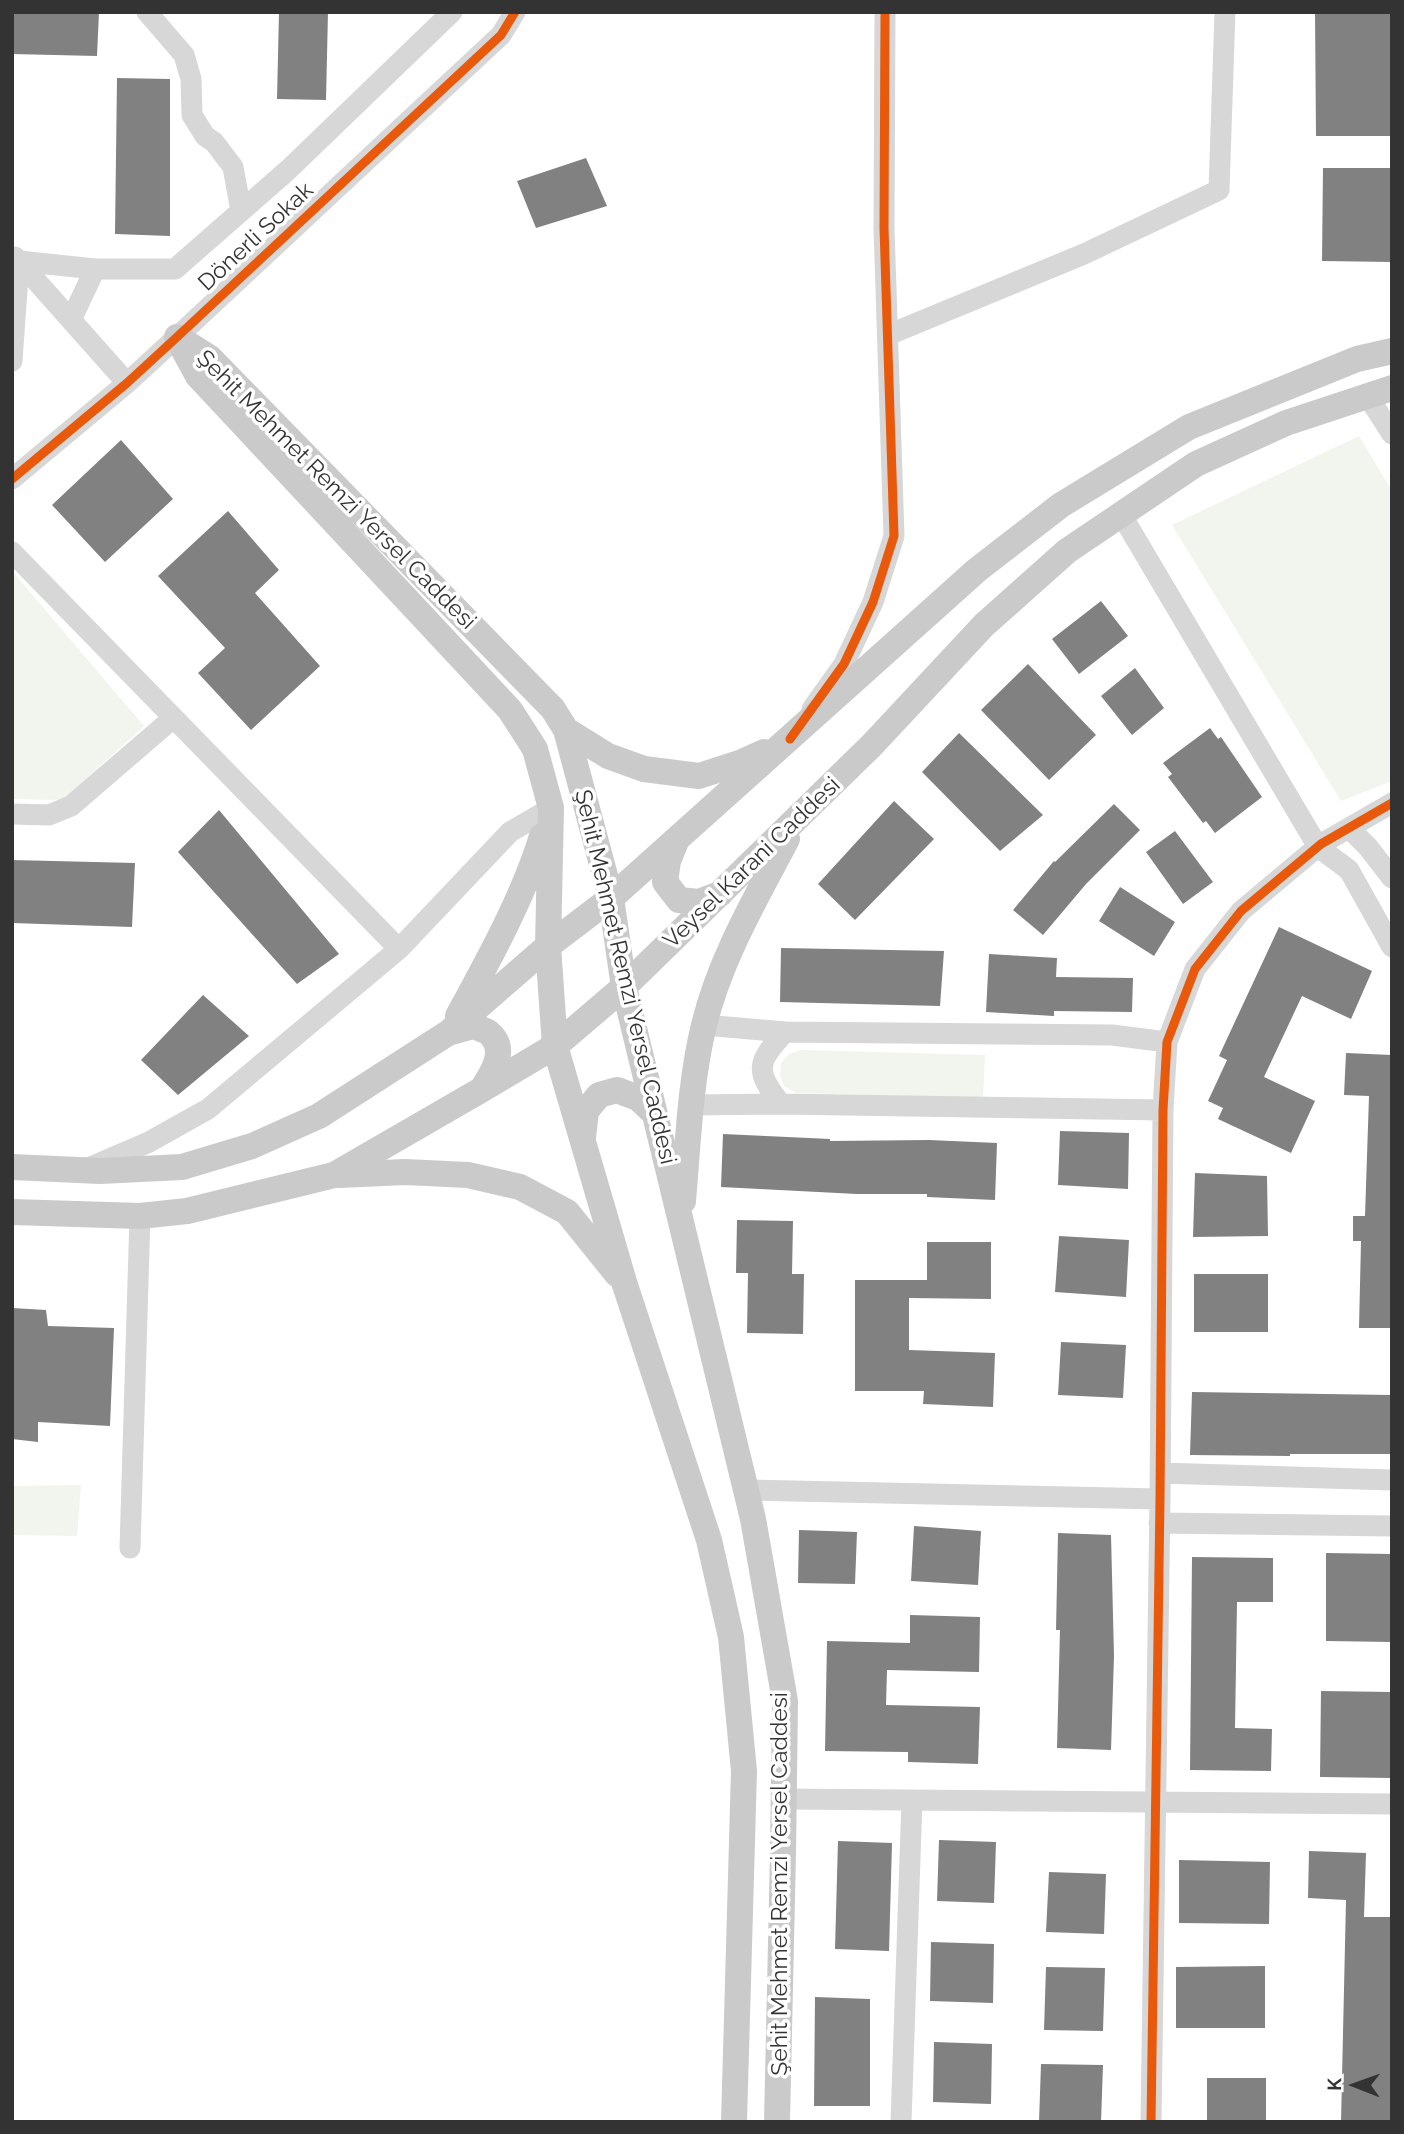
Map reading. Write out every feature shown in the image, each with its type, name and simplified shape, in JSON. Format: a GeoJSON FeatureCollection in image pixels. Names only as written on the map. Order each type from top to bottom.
{"type":"FeatureCollection","features":[{"type":"Feature","properties":{"kind":"main road","name":"Şehit Mehmet Remzi Yersel Caddesi"},"geometry":{"type":"LineString","coordinates":[[177,337],[210,358],[553,709],[566,730],[611,898],[624,987],[747,1490],[785,1701],[777,2122]]}},
{"type":"Feature","properties":{"kind":"main road","name":"Şehit Mehmet Remzi Yersel Caddesi"},"geometry":{"type":"LineString","coordinates":[[177,337],[198,376],[510,710],[535,748],[551,808],[548,946],[555,1046],[624,1282],[709,1540],[732,1637],[744,1771],[734,2122]]}},
{"type":"Feature","properties":{"kind":"main road"},"geometry":{"type":"LineString","coordinates":[[12,1167],[84,1170],[182,1167],[253,1146],[319,1116],[448,1033],[548,946],[611,898],[977,570],[1061,505],[1189,427],[1357,359],[1392,351]]}},
{"type":"Feature","properties":{"kind":"main road","name":"Veysel Karani Caddesi"},"geometry":{"type":"LineString","coordinates":[[12,1212],[140,1216],[187,1212],[334,1175],[555,1046],[624,987],[872,745],[984,625],[1066,551],[1196,464],[1286,424],[1380,392]]}},
{"type":"Feature","properties":{"kind":"main road"},"geometry":{"type":"LineString","coordinates":[[566,730],[608,757],[644,769],[699,776],[742,762],[790,739]]}},
{"type":"Feature","properties":{"kind":"main road"},"geometry":{"type":"LineString","coordinates":[[448,1033],[476,983],[534,864],[551,808]]}},
{"type":"Feature","properties":{"kind":"main road"},"geometry":{"type":"LineString","coordinates":[[682,1221],[691,1105],[704,1025],[733,941],[799,817]]}},
{"type":"Feature","properties":{"kind":"main road"},"geometry":{"type":"LineString","coordinates":[[678,837],[668,861],[665,883],[679,900],[699,902],[720,894]]}},
{"type":"Feature","properties":{"kind":"main road"},"geometry":{"type":"LineString","coordinates":[[448,1033],[473,1026],[490,1034],[499,1050],[495,1071],[481,1090]]}},
{"type":"Feature","properties":{"kind":"main road"},"geometry":{"type":"LineString","coordinates":[[582,1139],[586,1111],[598,1095],[617,1090],[638,1098],[654,1113]]}},
{"type":"Feature","properties":{"kind":"main road"},"geometry":{"type":"LineString","coordinates":[[334,1175],[405,1172],[468,1175],[520,1187],[567,1212],[624,1282]]}},
{"type":"Feature","properties":{"kind":"street"},"geometry":{"type":"LineString","coordinates":[[15,257],[95,269],[175,269],[288,170],[452,12]]}},
{"type":"Feature","properties":{"kind":"street","name":"Dönerli Sokak"},"geometry":{"type":"LineString","coordinates":[[12,479],[127,383],[177,337],[501,35],[515,12]]}},
{"type":"Feature","properties":{"kind":"street"},"geometry":{"type":"LineString","coordinates":[[790,739],[844,664],[873,602],[894,536],[884,228],[885,12]]}},
{"type":"Feature","properties":{"kind":"street"},"geometry":{"type":"LineString","coordinates":[[888,335],[1084,254],[1219,190],[1225,12]]}},
{"type":"Feature","properties":{"kind":"street"},"geometry":{"type":"LineString","coordinates":[[150,14],[184,55],[191,79],[192,115],[205,136],[214,142],[233,167],[241,211]]}},
{"type":"Feature","properties":{"kind":"street"},"geometry":{"type":"LineString","coordinates":[[15,257],[127,383]]}},
{"type":"Feature","properties":{"kind":"street"},"geometry":{"type":"LineString","coordinates":[[12,361],[15,257]]}},
{"type":"Feature","properties":{"kind":"street"},"geometry":{"type":"LineString","coordinates":[[71,320],[95,269]]}},
{"type":"Feature","properties":{"kind":"street"},"geometry":{"type":"LineString","coordinates":[[1380,392],[1392,435]]}},
{"type":"Feature","properties":{"kind":"street"},"geometry":{"type":"LineString","coordinates":[[1121,514],[1318,847],[1349,870],[1392,947]]}},
{"type":"Feature","properties":{"kind":"street"},"geometry":{"type":"LineString","coordinates":[[12,552],[399,949]]}},
{"type":"Feature","properties":{"kind":"street"},"geometry":{"type":"LineString","coordinates":[[12,814],[49,815],[71,806],[172,719]]}},
{"type":"Feature","properties":{"kind":"street"},"geometry":{"type":"LineString","coordinates":[[1151,2122],[1163,1110],[1167,1042],[1195,969],[1241,911],[1318,847],[1392,803]]}},
{"type":"Feature","properties":{"kind":"street"},"geometry":{"type":"LineString","coordinates":[[84,1170],[149,1142],[208,1109],[399,949],[510,832],[551,808]]}},
{"type":"Feature","properties":{"kind":"street"},"geometry":{"type":"LineString","coordinates":[[1349,828],[1392,878]]}},
{"type":"Feature","properties":{"kind":"street"},"geometry":{"type":"LineString","coordinates":[[704,1025],[785,1032],[1112,1035],[1167,1042]]}},
{"type":"Feature","properties":{"kind":"street"},"geometry":{"type":"LineString","coordinates":[[781,1104],[765,1084],[761,1069],[766,1052],[785,1032]]}},
{"type":"Feature","properties":{"kind":"street"},"geometry":{"type":"LineString","coordinates":[[691,1105],[1163,1110]]}},
{"type":"Feature","properties":{"kind":"street"},"geometry":{"type":"LineString","coordinates":[[130,1548],[140,1216]]}},
{"type":"Feature","properties":{"kind":"street"},"geometry":{"type":"LineString","coordinates":[[1160,1473],[1392,1480]]}},
{"type":"Feature","properties":{"kind":"street"},"geometry":{"type":"LineString","coordinates":[[747,1490],[1160,1499]]}},
{"type":"Feature","properties":{"kind":"street"},"geometry":{"type":"LineString","coordinates":[[1159,1523],[1392,1526]]}},
{"type":"Feature","properties":{"kind":"street"},"geometry":{"type":"LineString","coordinates":[[784,1799],[1392,1804]]}},
{"type":"Feature","properties":{"kind":"street"},"geometry":{"type":"LineString","coordinates":[[901,2122],[912,1800]]}},
{"type":"Feature","properties":{"kind":"shaded area"},"geometry":{"type":"Polygon","coordinates":[[[1359,436],[1392,491],[1392,781],[1341,801],[1172,525],[1359,436]]]}},
{"type":"Feature","properties":{"kind":"shaded area"},"geometry":{"type":"Polygon","coordinates":[[[12,571],[144,726],[63,800],[12,799],[12,571]]]}},
{"type":"Feature","properties":{"kind":"shaded area"},"geometry":{"type":"Polygon","coordinates":[[[801,1050],[985,1055],[983,1098],[796,1093],[784,1086],[780,1075],[781,1063],[789,1054],[801,1050]]]}},
{"type":"Feature","properties":{"kind":"shaded area"},"geometry":{"type":"Polygon","coordinates":[[[81,1485],[77,1536],[12,1535],[12,1486],[81,1485]]]}},
{"type":"Feature","properties":{"kind":"building"},"geometry":{"type":"Polygon","coordinates":[[[12,12],[99,12],[97,56],[12,54],[12,12]]]}},
{"type":"Feature","properties":{"kind":"building"},"geometry":{"type":"Polygon","coordinates":[[[279,12],[328,12],[326,100],[277,99],[279,12]]]}},
{"type":"Feature","properties":{"kind":"building"},"geometry":{"type":"Polygon","coordinates":[[[1315,12],[1392,12],[1392,136],[1316,136],[1315,12]]]}},
{"type":"Feature","properties":{"kind":"building"},"geometry":{"type":"Polygon","coordinates":[[[117,78],[170,79],[170,236],[115,234],[117,78]]]}},
{"type":"Feature","properties":{"kind":"building"},"geometry":{"type":"Polygon","coordinates":[[[586,158],[607,206],[536,228],[517,181],[586,158]]]}},
{"type":"Feature","properties":{"kind":"building"},"geometry":{"type":"Polygon","coordinates":[[[1323,168],[1392,168],[1392,262],[1322,261],[1323,168]]]}},
{"type":"Feature","properties":{"kind":"building"},"geometry":{"type":"Polygon","coordinates":[[[121,440],[173,499],[105,562],[52,505],[121,440]]]}},
{"type":"Feature","properties":{"kind":"building"},"geometry":{"type":"Polygon","coordinates":[[[228,511],[279,570],[255,593],[320,666],[251,730],[198,673],[225,648],[158,576],[228,511]]]}},
{"type":"Feature","properties":{"kind":"building"},"geometry":{"type":"Polygon","coordinates":[[[1101,601],[1128,636],[1079,674],[1052,639],[1101,601]]]}},
{"type":"Feature","properties":{"kind":"building"},"geometry":{"type":"Polygon","coordinates":[[[1028,664],[1096,735],[1049,780],[981,710],[1028,664]]]}},
{"type":"Feature","properties":{"kind":"building"},"geometry":{"type":"Polygon","coordinates":[[[1135,668],[1164,708],[1132,735],[1101,696],[1135,668]]]}},
{"type":"Feature","properties":{"kind":"building"},"geometry":{"type":"Polygon","coordinates":[[[1210,728],[1218,739],[1221,737],[1262,797],[1215,833],[1206,821],[1203,823],[1168,777],[1172,774],[1163,763],[1210,728]]]}},
{"type":"Feature","properties":{"kind":"building"},"geometry":{"type":"Polygon","coordinates":[[[959,733],[1043,815],[1000,851],[922,772],[959,733]]]}},
{"type":"Feature","properties":{"kind":"building"},"geometry":{"type":"Polygon","coordinates":[[[894,801],[934,839],[855,920],[818,884],[894,801]]]}},
{"type":"Feature","properties":{"kind":"building"},"geometry":{"type":"Polygon","coordinates":[[[1114,804],[1140,830],[1086,884],[1043,935],[1013,910],[1054,861],[1114,804]]]}},
{"type":"Feature","properties":{"kind":"building"},"geometry":{"type":"Polygon","coordinates":[[[219,810],[339,954],[297,984],[178,852],[219,810]]]}},
{"type":"Feature","properties":{"kind":"building"},"geometry":{"type":"Polygon","coordinates":[[[1175,831],[1213,882],[1183,904],[1146,852],[1175,831]]]}},
{"type":"Feature","properties":{"kind":"building"},"geometry":{"type":"Polygon","coordinates":[[[12,860],[135,863],[132,927],[12,923],[12,860]]]}},
{"type":"Feature","properties":{"kind":"building"},"geometry":{"type":"Polygon","coordinates":[[[1120,887],[1175,922],[1154,956],[1099,921],[1120,887]]]}},
{"type":"Feature","properties":{"kind":"building"},"geometry":{"type":"Polygon","coordinates":[[[1279,927],[1372,971],[1351,1019],[1302,996],[1264,1077],[1315,1101],[1291,1153],[1218,1119],[1223,1108],[1208,1101],[1227,1060],[1219,1056],[1279,927]]]}},
{"type":"Feature","properties":{"kind":"building"},"geometry":{"type":"Polygon","coordinates":[[[781,948],[944,951],[940,1006],[780,1002],[781,948]]]}},
{"type":"Feature","properties":{"kind":"building"},"geometry":{"type":"Polygon","coordinates":[[[989,954],[1057,958],[1056,977],[1133,978],[1132,1012],[1054,1011],[1054,1016],[986,1012],[989,954]]]}},
{"type":"Feature","properties":{"kind":"building"},"geometry":{"type":"Polygon","coordinates":[[[203,995],[249,1036],[178,1095],[141,1060],[203,995]]]}},
{"type":"Feature","properties":{"kind":"building"},"geometry":{"type":"Polygon","coordinates":[[[1346,1053],[1392,1055],[1392,1328],[1359,1328],[1361,1241],[1353,1241],[1353,1216],[1365,1216],[1369,1096],[1344,1095],[1346,1053]]]}},
{"type":"Feature","properties":{"kind":"building"},"geometry":{"type":"Polygon","coordinates":[[[1060,1131],[1129,1133],[1128,1189],[1058,1185],[1060,1131]]]}},
{"type":"Feature","properties":{"kind":"building"},"geometry":{"type":"Polygon","coordinates":[[[723,1134],[830,1141],[929,1140],[997,1143],[995,1200],[927,1197],[927,1194],[857,1194],[721,1187],[723,1134]]]}},
{"type":"Feature","properties":{"kind":"building"},"geometry":{"type":"Polygon","coordinates":[[[1195,1173],[1267,1176],[1268,1236],[1193,1237],[1195,1173]]]}},
{"type":"Feature","properties":{"kind":"building"},"geometry":{"type":"Polygon","coordinates":[[[737,1220],[793,1221],[792,1274],[804,1274],[803,1334],[747,1333],[748,1273],[736,1273],[737,1220]]]}},
{"type":"Feature","properties":{"kind":"building"},"geometry":{"type":"Polygon","coordinates":[[[1059,1236],[1129,1240],[1126,1297],[1055,1292],[1059,1236]]]}},
{"type":"Feature","properties":{"kind":"building"},"geometry":{"type":"Polygon","coordinates":[[[927,1242],[991,1242],[991,1299],[909,1298],[909,1350],[995,1353],[993,1407],[923,1404],[924,1391],[855,1391],[855,1280],[927,1280],[927,1242]]]}},
{"type":"Feature","properties":{"kind":"building"},"geometry":{"type":"Polygon","coordinates":[[[1194,1274],[1268,1274],[1268,1332],[1194,1332],[1194,1274]]]}},
{"type":"Feature","properties":{"kind":"building"},"geometry":{"type":"Polygon","coordinates":[[[12,1308],[46,1310],[48,1326],[114,1328],[110,1426],[38,1422],[38,1442],[12,1439],[12,1308]]]}},
{"type":"Feature","properties":{"kind":"building"},"geometry":{"type":"Polygon","coordinates":[[[1061,1342],[1126,1345],[1123,1398],[1058,1395],[1061,1342]]]}},
{"type":"Feature","properties":{"kind":"building"},"geometry":{"type":"Polygon","coordinates":[[[1192,1392],[1392,1395],[1392,1454],[1190,1455],[1192,1392]]]}},
{"type":"Feature","properties":{"kind":"building"},"geometry":{"type":"Polygon","coordinates":[[[914,1526],[981,1531],[978,1585],[911,1581],[914,1526]]]}},
{"type":"Feature","properties":{"kind":"building"},"geometry":{"type":"Polygon","coordinates":[[[799,1530],[857,1532],[855,1584],[798,1583],[799,1530]]]}},
{"type":"Feature","properties":{"kind":"building"},"geometry":{"type":"Polygon","coordinates":[[[1058,1533],[1111,1535],[1114,1656],[1111,1750],[1057,1748],[1060,1630],[1056,1630],[1058,1533]]]}},
{"type":"Feature","properties":{"kind":"building"},"geometry":{"type":"Polygon","coordinates":[[[1326,1553],[1392,1554],[1392,1642],[1326,1641],[1326,1553]]]}},
{"type":"Feature","properties":{"kind":"building"},"geometry":{"type":"Polygon","coordinates":[[[1192,1557],[1273,1558],[1273,1602],[1237,1602],[1235,1728],[1272,1729],[1271,1771],[1190,1770],[1192,1557]]]}},
{"type":"Feature","properties":{"kind":"building"},"geometry":{"type":"Polygon","coordinates":[[[910,1615],[980,1617],[979,1672],[887,1670],[886,1705],[980,1707],[978,1764],[908,1762],[908,1752],[825,1751],[827,1641],[910,1643],[910,1615]]]}},
{"type":"Feature","properties":{"kind":"building"},"geometry":{"type":"Polygon","coordinates":[[[1321,1691],[1392,1692],[1391,1778],[1320,1777],[1321,1691]]]}},
{"type":"Feature","properties":{"kind":"building"},"geometry":{"type":"Polygon","coordinates":[[[939,1840],[996,1842],[994,1903],[937,1901],[939,1840]]]}},
{"type":"Feature","properties":{"kind":"building"},"geometry":{"type":"Polygon","coordinates":[[[838,1841],[892,1843],[889,1951],[835,1949],[838,1841]]]}},
{"type":"Feature","properties":{"kind":"building"},"geometry":{"type":"Polygon","coordinates":[[[1309,1851],[1366,1853],[1364,1917],[1392,1917],[1392,2122],[1341,2122],[1346,1900],[1308,1898],[1309,1851]]]}},
{"type":"Feature","properties":{"kind":"building"},"geometry":{"type":"Polygon","coordinates":[[[1179,1860],[1270,1862],[1269,1924],[1179,1923],[1179,1860]]]}},
{"type":"Feature","properties":{"kind":"building"},"geometry":{"type":"Polygon","coordinates":[[[1049,1872],[1106,1874],[1104,1934],[1046,1932],[1049,1872]]]}},
{"type":"Feature","properties":{"kind":"building"},"geometry":{"type":"Polygon","coordinates":[[[931,1942],[994,1944],[993,2003],[930,2001],[931,1942]]]}},
{"type":"Feature","properties":{"kind":"building"},"geometry":{"type":"Polygon","coordinates":[[[1265,1966],[1265,2028],[1176,2028],[1176,1967],[1265,1966]]]}},
{"type":"Feature","properties":{"kind":"building"},"geometry":{"type":"Polygon","coordinates":[[[1046,1967],[1105,1968],[1103,2031],[1044,2030],[1046,1967]]]}},
{"type":"Feature","properties":{"kind":"building"},"geometry":{"type":"Polygon","coordinates":[[[815,1997],[870,1999],[870,2106],[814,2106],[815,1997]]]}},
{"type":"Feature","properties":{"kind":"building"},"geometry":{"type":"Polygon","coordinates":[[[934,2042],[992,2044],[991,2104],[933,2102],[934,2042]]]}},
{"type":"Feature","properties":{"kind":"building"},"geometry":{"type":"Polygon","coordinates":[[[1041,2064],[1103,2065],[1101,2122],[1039,2122],[1041,2064]]]}},
{"type":"Feature","properties":{"kind":"building"},"geometry":{"type":"Polygon","coordinates":[[[1207,2078],[1266,2078],[1266,2122],[1207,2122],[1207,2078]]]}},
{"type":"Feature","properties":{"kind":"cycle path"},"geometry":{"type":"LineString","coordinates":[[12,479],[127,383],[177,337],[501,35],[515,12]]}},
{"type":"Feature","properties":{"kind":"cycle path"},"geometry":{"type":"LineString","coordinates":[[790,739],[844,664],[873,602],[894,536],[884,228],[885,12]]}},
{"type":"Feature","properties":{"kind":"cycle path"},"geometry":{"type":"LineString","coordinates":[[1151,2122],[1163,1110],[1167,1042],[1195,969],[1241,911],[1321,844],[1392,803]]}}]}
